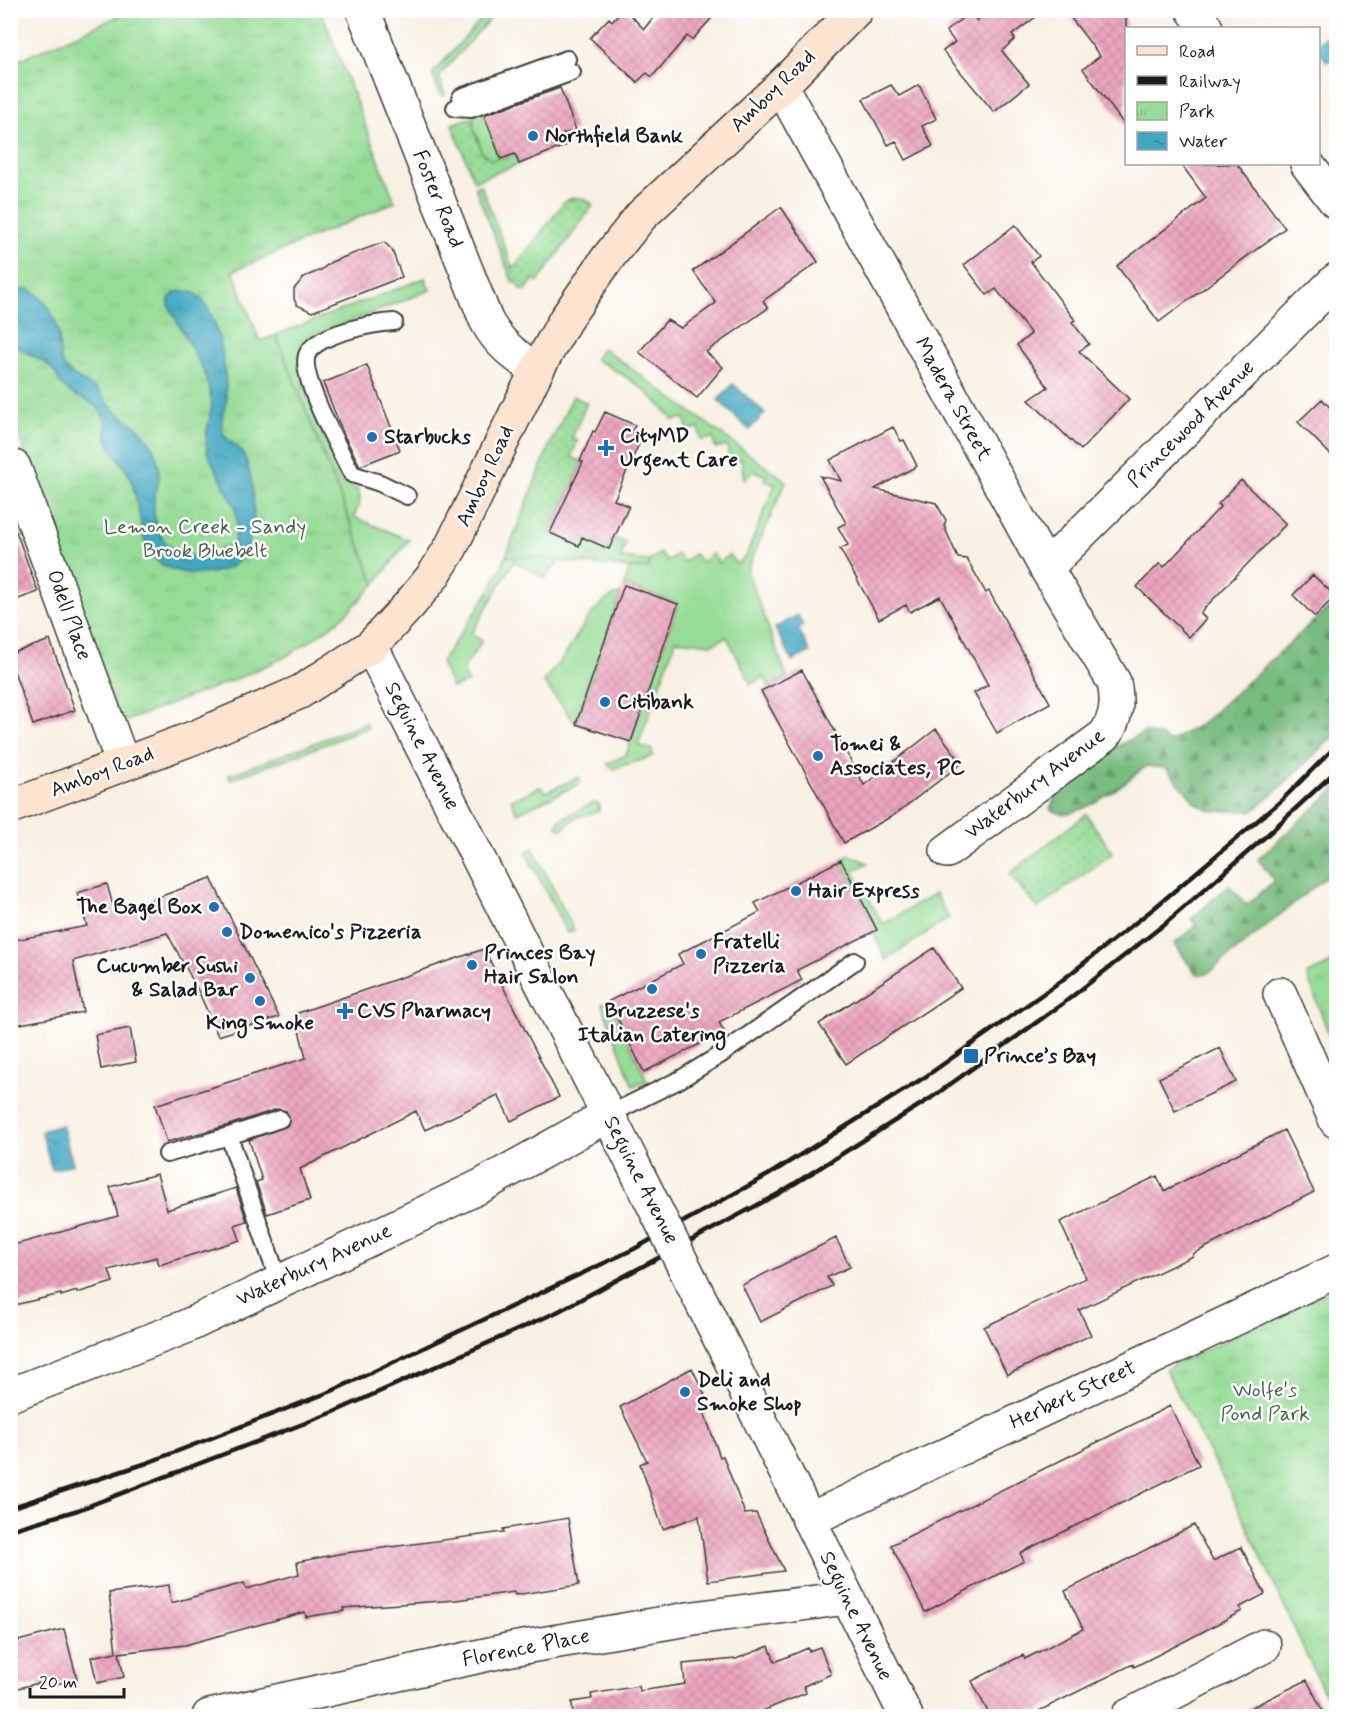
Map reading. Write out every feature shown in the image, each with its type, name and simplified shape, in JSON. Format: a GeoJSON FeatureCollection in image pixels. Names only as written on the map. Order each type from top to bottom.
{"type":"FeatureCollection","features":[{"type":"Feature","properties":{"kind":"main road","name":"Amboy Road"},"geometry":{"type":"LineString","coordinates":[[10,807],[198,736],[300,692],[371,646],[433,576],[451,547],[537,370],[565,320],[607,259],[641,216],[781,86],[856,10]]}},
{"type":"Feature","properties":{"kind":"street","name":"Foster Road"},"geometry":{"type":"LineString","coordinates":[[363,10],[486,320],[494,335],[511,353],[537,370]]}},
{"type":"Feature","properties":{"kind":"street"},"geometry":{"type":"LineString","coordinates":[[1192,10],[1205,27]]}},
{"type":"Feature","properties":{"kind":"street","name":"Madera Street"},"geometry":{"type":"LineString","coordinates":[[781,86],[1046,568],[1114,682],[1117,697],[1116,712]]}},
{"type":"Feature","properties":{"kind":"street"},"geometry":{"type":"LineString","coordinates":[[1308,165],[1336,202]]}},
{"type":"Feature","properties":{"kind":"street","name":"Princewood Avenue"},"geometry":{"type":"LineString","coordinates":[[1046,568],[1336,280]]}},
{"type":"Feature","properties":{"kind":"street","name":"Odell Place"},"geometry":{"type":"LineString","coordinates":[[14,466],[123,765]]}},
{"type":"Feature","properties":{"kind":"street","name":"Seguine Avenue"},"geometry":{"type":"LineString","coordinates":[[371,646],[632,1162],[906,1716]]}},
{"type":"Feature","properties":{"kind":"street","name":"Waterbury Avenue"},"geometry":{"type":"LineString","coordinates":[[947,850],[1105,735],[1112,725],[1116,712]]}},
{"type":"Feature","properties":{"kind":"street"},"geometry":{"type":"LineString","coordinates":[[1280,994],[1336,1121]]}},
{"type":"Feature","properties":{"kind":"street","name":"Waterbury Avenue"},"geometry":{"type":"LineString","coordinates":[[10,1395],[185,1327],[481,1186],[608,1115]]}},
{"type":"Feature","properties":{"kind":"street","name":"Herbert Street"},"geometry":{"type":"LineString","coordinates":[[809,1520],[1336,1270]]}},
{"type":"Feature","properties":{"kind":"street","name":"Florence Place"},"geometry":{"type":"LineString","coordinates":[[209,1716],[278,1708],[512,1649],[694,1618],[847,1598]]}},
{"type":"Feature","properties":{"kind":"street"},"geometry":{"type":"LineString","coordinates":[[1128,1716],[1264,1646]]}},
{"type":"Feature","properties":{"kind":"lane"},"geometry":{"type":"LineString","coordinates":[[458,102],[569,65]]}},
{"type":"Feature","properties":{"kind":"lane"},"geometry":{"type":"LineString","coordinates":[[394,322],[357,326],[326,340],[313,347],[307,355],[306,366],[313,392],[352,474],[380,483],[407,496]]}},
{"type":"Feature","properties":{"kind":"lane"},"geometry":{"type":"LineString","coordinates":[[608,1115],[679,1080],[720,1055],[855,961]]}},
{"type":"Feature","properties":{"kind":"lane"},"geometry":{"type":"LineString","coordinates":[[168,1154],[280,1119]]}},
{"type":"Feature","properties":{"kind":"lane"},"geometry":{"type":"LineString","coordinates":[[229,1136],[279,1282]]}},
{"type":"Feature","properties":{"kind":"green space","name":"Lemon Creek - Sandy Brook Bluebelt"},"geometry":{"type":"Polygon","coordinates":[[[130,11],[321,11],[395,202],[233,271],[260,341],[276,335],[375,584],[343,617],[285,657],[241,677],[121,723],[11,414],[10,64],[130,11]]]}},
{"type":"Feature","properties":{"kind":"green space"},"geometry":{"type":"Polygon","coordinates":[[[489,11],[497,11],[439,76],[445,95],[441,96],[432,74],[489,11]]]}},
{"type":"Feature","properties":{"kind":"green space"},"geometry":{"type":"Polygon","coordinates":[[[483,112],[499,154],[496,159],[491,160],[481,151],[474,131],[473,117],[483,112]]]}},
{"type":"Feature","properties":{"kind":"green space"},"geometry":{"type":"Polygon","coordinates":[[[473,117],[478,140],[491,160],[499,154],[501,159],[515,154],[519,164],[474,181],[452,124],[473,117]]]}},
{"type":"Feature","properties":{"kind":"green space"},"geometry":{"type":"Polygon","coordinates":[[[481,185],[513,269],[565,201],[580,198],[593,205],[538,282],[534,279],[525,291],[521,290],[516,282],[513,283],[475,187],[481,185]]]}},
{"type":"Feature","properties":{"kind":"green space"},"geometry":{"type":"Polygon","coordinates":[[[425,278],[430,290],[314,336],[304,385],[341,481],[359,491],[360,501],[354,517],[409,540],[375,584],[276,335],[425,278]]]}},
{"type":"Feature","properties":{"kind":"green space"},"geometry":{"type":"Polygon","coordinates":[[[603,348],[786,481],[747,571],[787,677],[769,687],[764,677],[751,684],[727,637],[712,644],[676,640],[638,745],[651,749],[653,755],[614,769],[607,764],[626,755],[678,604],[624,585],[630,568],[649,568],[649,561],[660,553],[667,561],[677,554],[684,562],[694,554],[702,562],[712,554],[719,563],[729,555],[737,564],[746,556],[775,485],[764,480],[766,476],[754,471],[744,480],[741,459],[730,461],[727,446],[715,448],[713,438],[701,440],[699,428],[687,430],[685,418],[673,420],[638,385],[595,359],[603,348]]]}},
{"type":"Feature","properties":{"kind":"green space"},"geometry":{"type":"Polygon","coordinates":[[[573,396],[587,403],[572,438],[578,441],[571,457],[583,462],[550,533],[579,545],[582,537],[609,549],[614,538],[626,542],[621,558],[649,561],[649,568],[506,556],[549,446],[573,396]]]}},
{"type":"Feature","properties":{"kind":"green space"},"geometry":{"type":"Polygon","coordinates":[[[506,556],[560,560],[545,578],[514,561],[471,634],[482,641],[463,669],[468,682],[452,688],[441,662],[491,589],[506,556]]]}},
{"type":"Feature","properties":{"kind":"green space"},"geometry":{"type":"Polygon","coordinates":[[[621,593],[576,724],[543,681],[562,659],[596,609],[603,602],[621,593]]]}},
{"type":"Feature","properties":{"kind":"green space"},"geometry":{"type":"Polygon","coordinates":[[[1336,601],[1336,734],[1253,811],[1213,811],[1196,804],[1166,768],[1146,766],[1107,795],[1084,808],[1063,814],[1050,809],[1055,797],[1114,748],[1145,732],[1163,737],[1169,742],[1201,724],[1336,601]]]}},
{"type":"Feature","properties":{"kind":"green space"},"geometry":{"type":"Polygon","coordinates":[[[366,723],[368,728],[230,780],[229,775],[366,723]]]}},
{"type":"Feature","properties":{"kind":"green space"},"geometry":{"type":"Polygon","coordinates":[[[579,777],[580,784],[517,813],[511,800],[540,787],[546,792],[579,777]]]}},
{"type":"Feature","properties":{"kind":"green space"},"geometry":{"type":"Polygon","coordinates":[[[1336,788],[1336,869],[1207,974],[1196,974],[1174,944],[1196,925],[1191,919],[1229,885],[1247,905],[1274,881],[1258,859],[1336,788]]]}},
{"type":"Feature","properties":{"kind":"green space"},"geometry":{"type":"Polygon","coordinates":[[[593,803],[599,804],[599,811],[577,817],[562,829],[557,827],[559,820],[593,803]]]}},
{"type":"Feature","properties":{"kind":"green space"},"geometry":{"type":"Polygon","coordinates":[[[1086,814],[1113,853],[1038,908],[1009,874],[1086,814]]]}},
{"type":"Feature","properties":{"kind":"green space"},"geometry":{"type":"Polygon","coordinates":[[[533,848],[574,930],[567,933],[526,852],[533,848]]]}},
{"type":"Feature","properties":{"kind":"green space"},"geometry":{"type":"Polygon","coordinates":[[[850,855],[868,863],[853,871],[883,924],[935,894],[949,918],[886,960],[873,932],[877,929],[841,860],[850,855]]]}},
{"type":"Feature","properties":{"kind":"green space"},"geometry":{"type":"Polygon","coordinates":[[[1336,961],[1336,1054],[1307,975],[1336,961]]]}},
{"type":"Feature","properties":{"kind":"green space"},"geometry":{"type":"Polygon","coordinates":[[[609,1001],[647,1080],[633,1086],[602,1004],[609,1001]]]}},
{"type":"Feature","properties":{"kind":"green space","name":"Wolfe's Pond Park"},"geometry":{"type":"Polygon","coordinates":[[[1336,1287],[1336,1699],[1329,1703],[1237,1505],[1165,1369],[1336,1287]]]}},
{"type":"Feature","properties":{"kind":"water"},"geometry":{"type":"Polygon","coordinates":[[[1336,29],[1336,54],[1327,62],[1320,52],[1320,41],[1336,29]]]}},
{"type":"Feature","properties":{"kind":"water"},"geometry":{"type":"Polygon","coordinates":[[[29,289],[41,298],[53,316],[58,330],[60,357],[65,368],[98,391],[115,411],[141,430],[150,442],[159,468],[154,503],[158,530],[162,538],[174,550],[189,556],[203,556],[223,550],[234,543],[237,524],[235,507],[207,452],[206,435],[212,405],[209,388],[204,372],[169,306],[169,299],[175,292],[194,293],[204,302],[216,328],[223,360],[226,401],[222,417],[223,433],[244,455],[252,483],[254,500],[251,535],[246,550],[238,562],[215,572],[190,573],[167,567],[150,553],[145,542],[131,480],[108,442],[105,420],[101,412],[92,403],[66,390],[47,365],[11,342],[11,300],[17,290],[29,289]]]}},
{"type":"Feature","properties":{"kind":"water"},"geometry":{"type":"Polygon","coordinates":[[[733,384],[765,413],[749,430],[718,400],[733,384]]]}},
{"type":"Feature","properties":{"kind":"water"},"geometry":{"type":"Polygon","coordinates":[[[798,615],[803,625],[798,628],[810,652],[792,661],[775,628],[798,615]]]}},
{"type":"Feature","properties":{"kind":"water"},"geometry":{"type":"Polygon","coordinates":[[[62,1125],[73,1164],[52,1170],[41,1131],[62,1125]]]}},
{"type":"Feature","properties":{"kind":"building"},"geometry":{"type":"Polygon","coordinates":[[[622,10],[625,10],[644,29],[659,10],[719,10],[692,40],[687,36],[652,77],[647,73],[637,82],[590,38],[609,18],[612,21],[622,10]]]}},
{"type":"Feature","properties":{"kind":"building"},"geometry":{"type":"Polygon","coordinates":[[[989,10],[1045,10],[1012,35],[1015,39],[1002,51],[1029,84],[994,112],[943,51],[955,42],[946,31],[970,12],[977,21],[989,10]]]}},
{"type":"Feature","properties":{"kind":"building"},"geometry":{"type":"Polygon","coordinates":[[[1065,10],[1126,10],[1125,126],[1083,69],[1100,56],[1065,10]]]}},
{"type":"Feature","properties":{"kind":"building"},"geometry":{"type":"Polygon","coordinates":[[[891,85],[899,96],[919,85],[936,119],[922,126],[933,146],[906,160],[896,141],[888,145],[863,99],[891,85]]]}},
{"type":"Feature","properties":{"kind":"building"},"geometry":{"type":"Polygon","coordinates":[[[560,88],[576,130],[563,134],[567,145],[519,164],[515,154],[501,159],[484,115],[560,88]]]}},
{"type":"Feature","properties":{"kind":"building"},"geometry":{"type":"Polygon","coordinates":[[[1182,165],[1238,165],[1285,228],[1159,322],[1117,266],[1206,198],[1182,165]]]}},
{"type":"Feature","properties":{"kind":"building"},"geometry":{"type":"Polygon","coordinates":[[[781,207],[818,262],[763,301],[768,308],[706,352],[723,367],[697,398],[639,352],[667,320],[681,328],[716,303],[693,271],[781,207]]]}},
{"type":"Feature","properties":{"kind":"building"},"geometry":{"type":"Polygon","coordinates":[[[1015,225],[1039,256],[1031,262],[1075,320],[1072,322],[1089,344],[1079,351],[1129,399],[1081,450],[1029,400],[1048,387],[1017,345],[1031,334],[996,289],[987,295],[964,265],[1015,225]]]}},
{"type":"Feature","properties":{"kind":"building"},"geometry":{"type":"Polygon","coordinates":[[[384,242],[392,250],[402,277],[312,312],[297,305],[294,299],[294,289],[304,277],[321,270],[331,262],[384,242]]]}},
{"type":"Feature","properties":{"kind":"building"},"geometry":{"type":"Polygon","coordinates":[[[367,365],[400,450],[360,466],[344,435],[323,383],[367,365]]]}},
{"type":"Feature","properties":{"kind":"building"},"geometry":{"type":"Polygon","coordinates":[[[1322,399],[1336,414],[1336,460],[1298,422],[1322,399]]]}},
{"type":"Feature","properties":{"kind":"building"},"geometry":{"type":"Polygon","coordinates":[[[605,412],[635,425],[631,432],[642,437],[614,500],[629,506],[609,549],[582,537],[579,546],[550,533],[583,462],[580,461],[593,431],[595,432],[605,412]]]}},
{"type":"Feature","properties":{"kind":"building"},"geometry":{"type":"Polygon","coordinates":[[[893,427],[901,441],[904,440],[917,466],[875,489],[936,503],[946,520],[944,526],[958,558],[967,559],[986,593],[989,591],[1050,703],[997,733],[974,693],[988,685],[940,596],[910,612],[906,605],[879,619],[840,549],[848,545],[838,527],[846,523],[820,476],[841,481],[830,460],[893,427]]]}},
{"type":"Feature","properties":{"kind":"building"},"geometry":{"type":"Polygon","coordinates":[[[1241,480],[1286,524],[1200,613],[1206,619],[1189,637],[1137,587],[1160,563],[1164,567],[1221,506],[1218,504],[1241,480]]]}},
{"type":"Feature","properties":{"kind":"building"},"geometry":{"type":"Polygon","coordinates":[[[14,526],[38,592],[10,602],[10,527],[14,526]]]}},
{"type":"Feature","properties":{"kind":"building"},"geometry":{"type":"Polygon","coordinates":[[[1313,575],[1335,596],[1315,617],[1293,595],[1313,575]]]}},
{"type":"Feature","properties":{"kind":"building"},"geometry":{"type":"Polygon","coordinates":[[[624,585],[678,604],[631,742],[576,724],[624,585]]]}},
{"type":"Feature","properties":{"kind":"building"},"geometry":{"type":"Polygon","coordinates":[[[50,640],[75,710],[33,725],[10,660],[10,654],[50,640]]]}},
{"type":"Feature","properties":{"kind":"building"},"geometry":{"type":"Polygon","coordinates":[[[802,670],[864,785],[936,729],[962,763],[894,815],[844,843],[761,691],[802,670]]]}},
{"type":"Feature","properties":{"kind":"building"},"geometry":{"type":"Polygon","coordinates":[[[841,860],[877,930],[797,970],[802,980],[719,1022],[724,1032],[644,1072],[609,1001],[683,964],[678,954],[760,912],[755,903],[841,860]]]}},
{"type":"Feature","properties":{"kind":"building"},"geometry":{"type":"Polygon","coordinates":[[[211,878],[279,1017],[218,1036],[198,990],[167,933],[73,961],[83,1012],[10,1026],[10,941],[87,926],[77,893],[107,884],[115,913],[211,878]]]}},
{"type":"Feature","properties":{"kind":"building"},"geometry":{"type":"Polygon","coordinates":[[[934,948],[961,988],[846,1064],[819,1024],[934,948]]]}},
{"type":"Feature","properties":{"kind":"building"},"geometry":{"type":"Polygon","coordinates":[[[484,949],[559,1097],[511,1121],[498,1095],[425,1130],[416,1111],[300,1169],[310,1200],[267,1214],[256,1182],[262,1180],[249,1140],[287,1126],[290,1121],[286,1111],[277,1109],[167,1142],[155,1105],[306,1058],[295,1014],[484,949]]]}},
{"type":"Feature","properties":{"kind":"building"},"geometry":{"type":"Polygon","coordinates":[[[130,1028],[136,1062],[101,1069],[95,1035],[130,1028]]]}},
{"type":"Feature","properties":{"kind":"building"},"geometry":{"type":"Polygon","coordinates":[[[1220,1048],[1236,1082],[1175,1111],[1159,1078],[1220,1048]]]}},
{"type":"Feature","properties":{"kind":"building"},"geometry":{"type":"Polygon","coordinates":[[[1284,1130],[1314,1192],[1193,1256],[1079,1310],[1091,1335],[1007,1375],[984,1327],[1086,1278],[1060,1222],[1157,1176],[1164,1191],[1284,1130]]]}},
{"type":"Feature","properties":{"kind":"building"},"geometry":{"type":"Polygon","coordinates":[[[157,1174],[167,1210],[236,1188],[247,1221],[235,1225],[240,1240],[159,1265],[157,1257],[109,1270],[113,1282],[77,1293],[77,1291],[61,1296],[61,1294],[10,1306],[10,1246],[118,1216],[110,1187],[157,1174]]]}},
{"type":"Feature","properties":{"kind":"building"},"geometry":{"type":"Polygon","coordinates":[[[836,1238],[850,1267],[827,1277],[832,1286],[760,1322],[742,1285],[836,1238]]]}},
{"type":"Feature","properties":{"kind":"building"},"geometry":{"type":"Polygon","coordinates":[[[692,1368],[711,1408],[704,1412],[720,1457],[723,1456],[745,1514],[756,1513],[784,1571],[708,1581],[699,1516],[663,1529],[640,1464],[647,1461],[620,1407],[692,1368]]]}},
{"type":"Feature","properties":{"kind":"building"},"geometry":{"type":"Polygon","coordinates":[[[1170,1406],[1199,1465],[1020,1553],[1024,1561],[925,1612],[891,1545],[1170,1406]]]}},
{"type":"Feature","properties":{"kind":"building"},"geometry":{"type":"Polygon","coordinates":[[[568,1518],[579,1585],[515,1595],[514,1592],[456,1600],[343,1608],[344,1611],[306,1617],[305,1612],[185,1645],[119,1653],[124,1677],[97,1683],[91,1657],[116,1652],[109,1593],[169,1585],[171,1603],[244,1583],[246,1589],[299,1574],[297,1562],[338,1554],[504,1532],[503,1529],[568,1518]]]}},
{"type":"Feature","properties":{"kind":"building"},"geometry":{"type":"Polygon","coordinates":[[[1194,1525],[1213,1561],[1241,1547],[1265,1594],[1240,1607],[1242,1611],[1187,1640],[1029,1716],[990,1716],[972,1681],[1023,1655],[1025,1659],[1083,1629],[1065,1591],[1194,1525]]]}},
{"type":"Feature","properties":{"kind":"building"},"geometry":{"type":"Polygon","coordinates":[[[64,1629],[77,1679],[40,1688],[39,1683],[10,1690],[10,1643],[64,1629]]]}},
{"type":"Feature","properties":{"kind":"building"},"geometry":{"type":"Polygon","coordinates":[[[769,1646],[775,1662],[808,1648],[809,1651],[820,1647],[831,1674],[804,1686],[806,1693],[755,1714],[573,1716],[572,1702],[592,1699],[591,1694],[639,1686],[640,1691],[685,1684],[683,1664],[736,1659],[769,1646]]]}},
{"type":"Feature","properties":{"kind":"building"},"geometry":{"type":"Polygon","coordinates":[[[1307,1680],[1325,1716],[1234,1716],[1307,1680]]]}},
{"type":"Feature","properties":{"kind":"railway"},"geometry":{"type":"LineString","coordinates":[[10,1508],[147,1463],[332,1391],[634,1249],[768,1175],[925,1077],[1061,981],[1153,909],[1282,800],[1336,746]]}},
{"type":"Feature","properties":{"kind":"railway"},"geometry":{"type":"LineString","coordinates":[[10,1530],[78,1510],[334,1412],[557,1312],[778,1194],[931,1098],[1065,1002],[1166,923],[1265,837],[1336,771]]}},
{"type":"Feature","properties":{"kind":"place","name":"Northfield Bank"},"geometry":{"type":"Point","coordinates":[533,136]}},
{"type":"Feature","properties":{"kind":"place","name":"Starbucks"},"geometry":{"type":"Point","coordinates":[372,437]}},
{"type":"Feature","properties":{"kind":"place","name":"CityMD Urgent Care"},"geometry":{"type":"Point","coordinates":[606,448]}},
{"type":"Feature","properties":{"kind":"place","name":"Citibank"},"geometry":{"type":"Point","coordinates":[605,702]}},
{"type":"Feature","properties":{"kind":"place","name":"Tomei & Associates, PC"},"geometry":{"type":"Point","coordinates":[818,756]}},
{"type":"Feature","properties":{"kind":"place","name":"Hair Express"},"geometry":{"type":"Point","coordinates":[796,891]}},
{"type":"Feature","properties":{"kind":"place","name":"The Bagel Box"},"geometry":{"type":"Point","coordinates":[214,907]}},
{"type":"Feature","properties":{"kind":"place","name":"Domenico's Pizzeria"},"geometry":{"type":"Point","coordinates":[227,932]}},
{"type":"Feature","properties":{"kind":"place","name":"Fratelli Pizzeria"},"geometry":{"type":"Point","coordinates":[701,954]}},
{"type":"Feature","properties":{"kind":"place","name":"Princes Bay Hair Salon"},"geometry":{"type":"Point","coordinates":[472,965]}},
{"type":"Feature","properties":{"kind":"place","name":"Cucumber Sushi & Salad Bar"},"geometry":{"type":"Point","coordinates":[250,978]}},
{"type":"Feature","properties":{"kind":"place","name":"Bruzzese's Italian Catering"},"geometry":{"type":"Point","coordinates":[652,989]}},
{"type":"Feature","properties":{"kind":"place","name":"King Smoke"},"geometry":{"type":"Point","coordinates":[260,1001]}},
{"type":"Feature","properties":{"kind":"place","name":"CVS Pharmacy"},"geometry":{"type":"Point","coordinates":[345,1011]}},
{"type":"Feature","properties":{"kind":"place","name":"Prince’s Bay"},"geometry":{"type":"Point","coordinates":[971,1056]}},
{"type":"Feature","properties":{"kind":"place","name":"Deli and Smoke Shop"},"geometry":{"type":"Point","coordinates":[685,1392]}}]}
